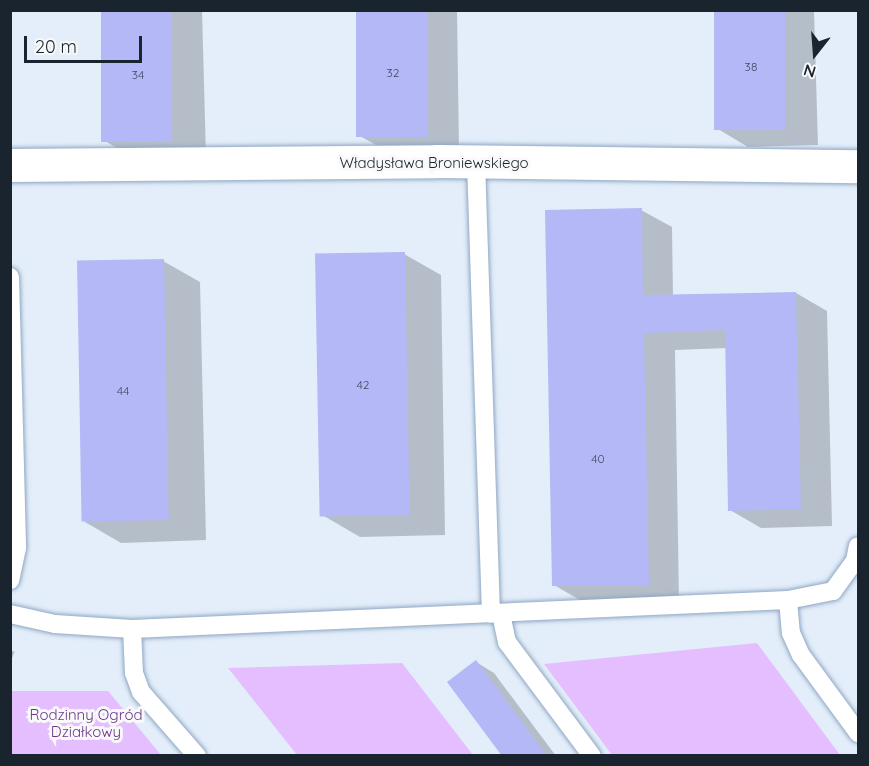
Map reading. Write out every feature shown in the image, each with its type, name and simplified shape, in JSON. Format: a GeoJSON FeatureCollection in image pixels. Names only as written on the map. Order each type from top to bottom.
{"type":"FeatureCollection","features":[{"type":"Feature","properties":{"kind":"street","name":"Władysława Broniewskiego"},"geometry":{"type":"LineString","coordinates":[[10,165],[476,162],[858,166]]}},
{"type":"Feature","properties":{"kind":"lane"},"geometry":{"type":"LineString","coordinates":[[476,162],[496,614],[507,642],[592,756]]}},
{"type":"Feature","properties":{"kind":"lane"},"geometry":{"type":"LineString","coordinates":[[10,277],[17,548],[10,580]]}},
{"type":"Feature","properties":{"kind":"lane"},"geometry":{"type":"LineString","coordinates":[[10,614],[56,624],[132,629],[788,600],[833,591],[855,561],[858,546]]}},
{"type":"Feature","properties":{"kind":"lane"},"geometry":{"type":"LineString","coordinates":[[788,600],[791,633],[801,655],[858,733]]}},
{"type":"Feature","properties":{"kind":"lane"},"geometry":{"type":"LineString","coordinates":[[132,629],[135,673],[141,692],[197,756]]}},
{"type":"Feature","properties":{"kind":"green space"},"geometry":{"type":"Polygon","coordinates":[[[757,643],[840,755],[612,755],[544,664],[757,643]]]}},
{"type":"Feature","properties":{"kind":"green space"},"geometry":{"type":"Polygon","coordinates":[[[402,663],[473,755],[297,755],[228,668],[402,663]]]}},
{"type":"Feature","properties":{"kind":"green space","name":"Rodzinny Ogród Działkowy"},"geometry":{"type":"Polygon","coordinates":[[[10,691],[108,691],[161,755],[11,755],[10,691]]]}},
{"type":"Feature","properties":{"kind":"building"},"geometry":{"type":"Polygon","coordinates":[[[101,10],[172,10],[172,142],[101,142],[101,10]]]}},
{"type":"Feature","properties":{"kind":"building"},"geometry":{"type":"Polygon","coordinates":[[[356,10],[428,10],[428,137],[356,137],[356,10]]]}},
{"type":"Feature","properties":{"kind":"building"},"geometry":{"type":"Polygon","coordinates":[[[714,10],[785,10],[785,130],[714,130],[714,10]]]}},
{"type":"Feature","properties":{"kind":"building"},"geometry":{"type":"Polygon","coordinates":[[[642,208],[643,295],[796,292],[801,509],[728,511],[725,330],[644,333],[649,585],[552,586],[545,210],[642,208]]]}},
{"type":"Feature","properties":{"kind":"building"},"geometry":{"type":"Polygon","coordinates":[[[405,252],[410,515],[320,517],[315,254],[405,252]]]}},
{"type":"Feature","properties":{"kind":"building"},"geometry":{"type":"Polygon","coordinates":[[[164,259],[169,520],[82,521],[77,261],[164,259]]]}},
{"type":"Feature","properties":{"kind":"building"},"geometry":{"type":"Polygon","coordinates":[[[476,660],[547,756],[502,756],[447,682],[476,660]]]}}]}
